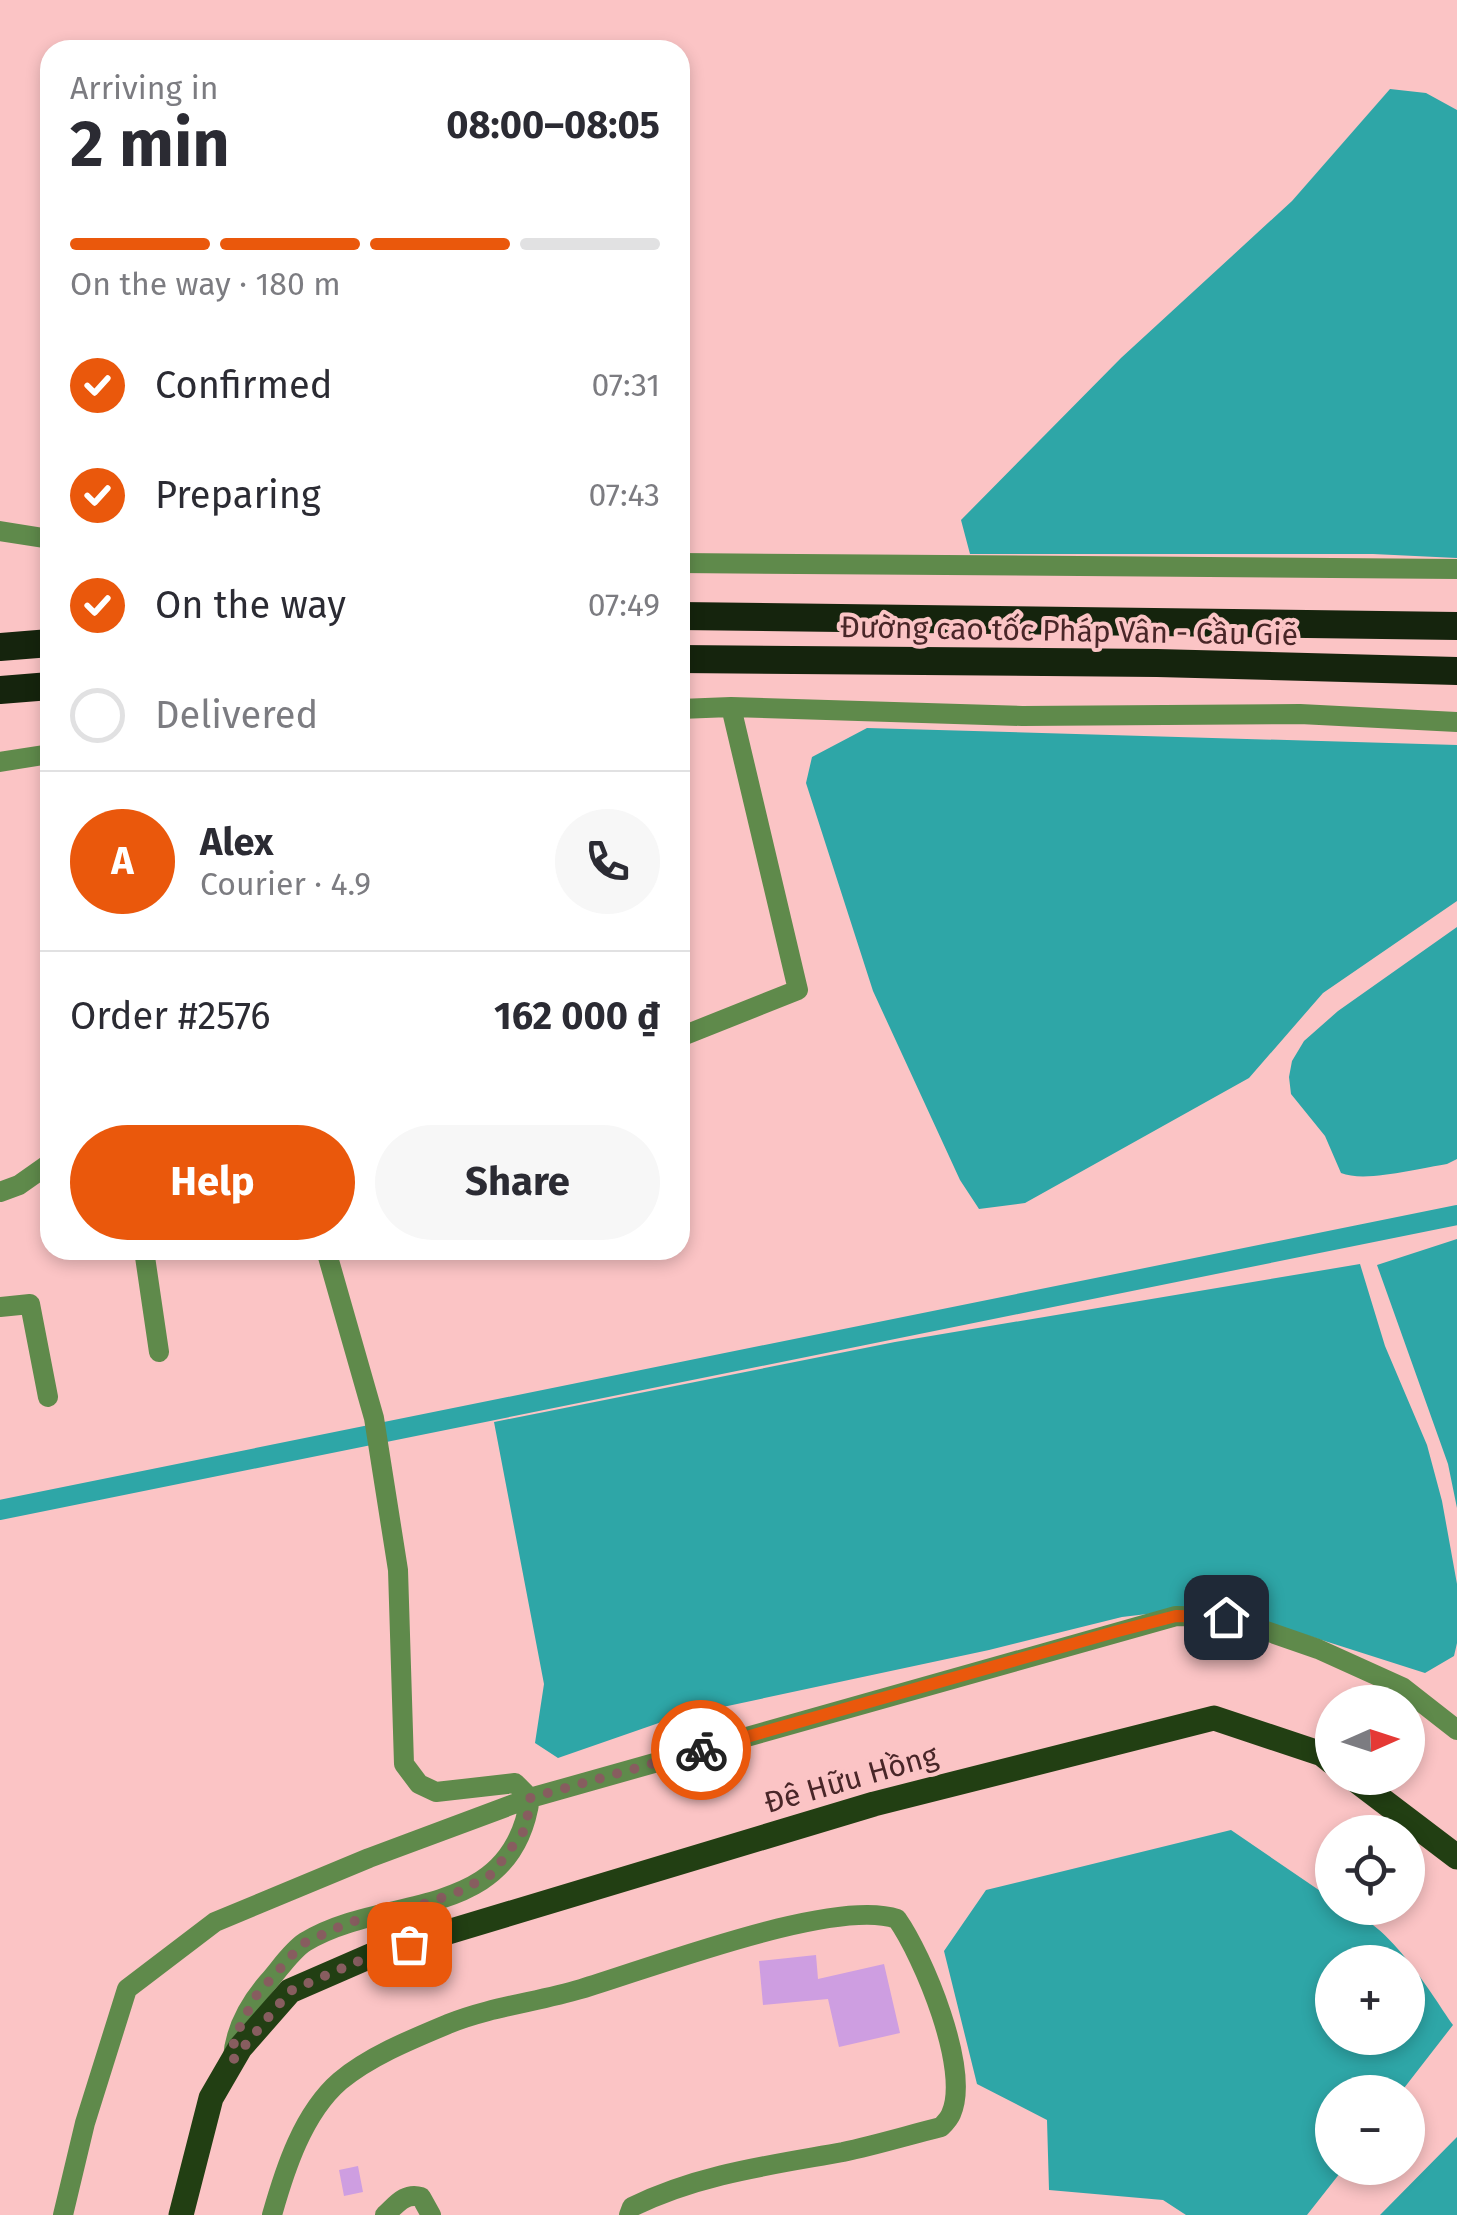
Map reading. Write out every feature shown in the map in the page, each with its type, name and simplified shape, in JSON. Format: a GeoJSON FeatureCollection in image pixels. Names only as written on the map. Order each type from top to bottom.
{"type":"FeatureCollection","features":[{"type":"Feature","properties":{"kind":"highway","name":"Đường cao tốc Pháp Vân - Cầu Giẽ"},"geometry":{"type":"LineString","coordinates":[[690,616],[1457,626]]}},
{"type":"Feature","properties":{"kind":"highway"},"geometry":{"type":"LineString","coordinates":[[0,647],[40,644]]}},
{"type":"Feature","properties":{"kind":"highway","name":"Đường cao tốc Pháp Vân - Cầu Giẽ"},"geometry":{"type":"LineString","coordinates":[[690,659],[1156,663],[1457,671]]}},
{"type":"Feature","properties":{"kind":"highway"},"geometry":{"type":"LineString","coordinates":[[0,690],[40,687]]}},
{"type":"Feature","properties":{"kind":"main road","name":"Đê Hữu Hồng"},"geometry":{"type":"LineString","coordinates":[[181,2215],[210,2098],[233,2060],[290,1991],[375,1954],[874,1804],[1214,1718],[1315,1752]]}},
{"type":"Feature","properties":{"kind":"main road"},"geometry":{"type":"LineString","coordinates":[[1375,1795],[1457,1857]]}},
{"type":"Feature","properties":{"kind":"street"},"geometry":{"type":"LineString","coordinates":[[0,531],[40,537]]}},
{"type":"Feature","properties":{"kind":"street"},"geometry":{"type":"LineString","coordinates":[[690,563],[1457,569]]}},
{"type":"Feature","properties":{"kind":"street"},"geometry":{"type":"LineString","coordinates":[[690,1033],[798,990],[731,707]]}},
{"type":"Feature","properties":{"kind":"street"},"geometry":{"type":"LineString","coordinates":[[690,709],[1022,716],[1300,714],[1457,722]]}},
{"type":"Feature","properties":{"kind":"street"},"geometry":{"type":"LineString","coordinates":[[0,762],[40,756]]}},
{"type":"Feature","properties":{"kind":"street"},"geometry":{"type":"LineString","coordinates":[[0,1192],[20,1185],[40,1170]]}},
{"type":"Feature","properties":{"kind":"street"},"geometry":{"type":"LineString","coordinates":[[145,1260],[159,1352]]}},
{"type":"Feature","properties":{"kind":"street"},"geometry":{"type":"LineString","coordinates":[[329,1260],[374,1418],[398,1570],[404,1764],[419,1784],[436,1792],[515,1783],[530,1798]]}},
{"type":"Feature","properties":{"kind":"street"},"geometry":{"type":"LineString","coordinates":[[0,1307],[30,1304],[48,1397]]}},
{"type":"Feature","properties":{"kind":"street"},"geometry":{"type":"LineString","coordinates":[[63,2215],[85,2122],[127,1989],[215,1922],[369,1858],[530,1798],[1176,1616],[1226,1617],[1318,1648],[1402,1687],[1457,1730]]}},
{"type":"Feature","properties":{"kind":"street"},"geometry":{"type":"LineString","coordinates":[[233,2060],[234,2039],[255,1997],[302,1944],[350,1922],[404,1911],[458,1892],[492,1874],[526,1828],[530,1798]]}},
{"type":"Feature","properties":{"kind":"street"},"geometry":{"type":"LineString","coordinates":[[272,2215],[282,2180],[321,2100],[342,2079],[403,2045],[485,2012],[581,1989],[674,1958],[792,1926],[857,1915],[882,1914],[897,1919],[932,1984],[943,2018],[955,2093],[952,2114],[942,2127],[846,2151],[705,2178],[632,2207],[629,2215]]}},
{"type":"Feature","properties":{"kind":"street"},"geometry":{"type":"LineString","coordinates":[[385,2215],[414,2194],[422,2197],[432,2215]]}},
{"type":"Feature","properties":{"kind":"water"},"geometry":{"type":"Polygon","coordinates":[[[1390,89],[1426,93],[1457,110],[1457,558],[1373,554],[970,554],[961,520],[1121,358],[1292,201],[1390,89]]]}},
{"type":"Feature","properties":{"kind":"water"},"geometry":{"type":"Polygon","coordinates":[[[867,728],[1457,745],[1457,901],[1323,993],[1249,1078],[1025,1203],[979,1209],[960,1180],[873,991],[806,783],[812,757],[867,728]]]}},
{"type":"Feature","properties":{"kind":"water"},"geometry":{"type":"Polygon","coordinates":[[[1457,927],[1457,1159],[1378,1176],[1341,1173],[1325,1136],[1291,1094],[1292,1061],[1304,1041],[1338,1011],[1457,927]]]}},
{"type":"Feature","properties":{"kind":"water"},"geometry":{"type":"Polygon","coordinates":[[[1457,1239],[1457,1508],[1448,1464],[1377,1265],[1457,1239]]]}},
{"type":"Feature","properties":{"kind":"water"},"geometry":{"type":"Polygon","coordinates":[[[1360,1264],[1385,1346],[1427,1445],[1457,1584],[1454,1656],[1425,1673],[1234,1612],[1189,1609],[1122,1617],[989,1650],[676,1717],[558,1758],[535,1743],[544,1684],[494,1422],[895,1342],[1360,1264]]]}},
{"type":"Feature","properties":{"kind":"water"},"geometry":{"type":"Polygon","coordinates":[[[1231,1830],[1315,1887],[1315,1925],[1373,1925],[1394,1945],[1315,1945],[1315,2055],[1425,2055],[1425,1984],[1453,2025],[1414,2075],[1315,2075],[1315,2185],[1331,2185],[1307,2215],[1186,2215],[1163,2200],[1049,2190],[1047,2120],[977,2084],[944,1951],[986,1890],[1231,1830]]]}},
{"type":"Feature","properties":{"kind":"water"},"geometry":{"type":"Polygon","coordinates":[[[1457,2137],[1457,2215],[1380,2215],[1410,2185],[1425,2185],[1425,2169],[1457,2137]]]}},
{"type":"Feature","properties":{"kind":"building"},"geometry":{"type":"Polygon","coordinates":[[[816,1955],[818,1979],[884,1964],[900,2033],[839,2047],[828,1999],[763,2005],[759,1961],[816,1955]]]}},
{"type":"Feature","properties":{"kind":"building"},"geometry":{"type":"Polygon","coordinates":[[[358,2166],[363,2192],[344,2196],[339,2170],[358,2166]]]}},
{"type":"Feature","properties":{"kind":"waterway"},"geometry":{"type":"LineString","coordinates":[[0,1510],[1457,1215]]}},
{"type":"Feature","properties":{"kind":"way so far"},"geometry":{"type":"LineString","coordinates":[[409,1944],[375,1954],[290,1991],[233,2060],[234,2039],[255,1997],[302,1944],[350,1922],[404,1911],[458,1892],[492,1874],[526,1828],[530,1798],[701,1750]]}},
{"type":"Feature","properties":{"kind":"route"},"geometry":{"type":"LineString","coordinates":[[701,1750],[1176,1616],[1226,1617]]}}]}
